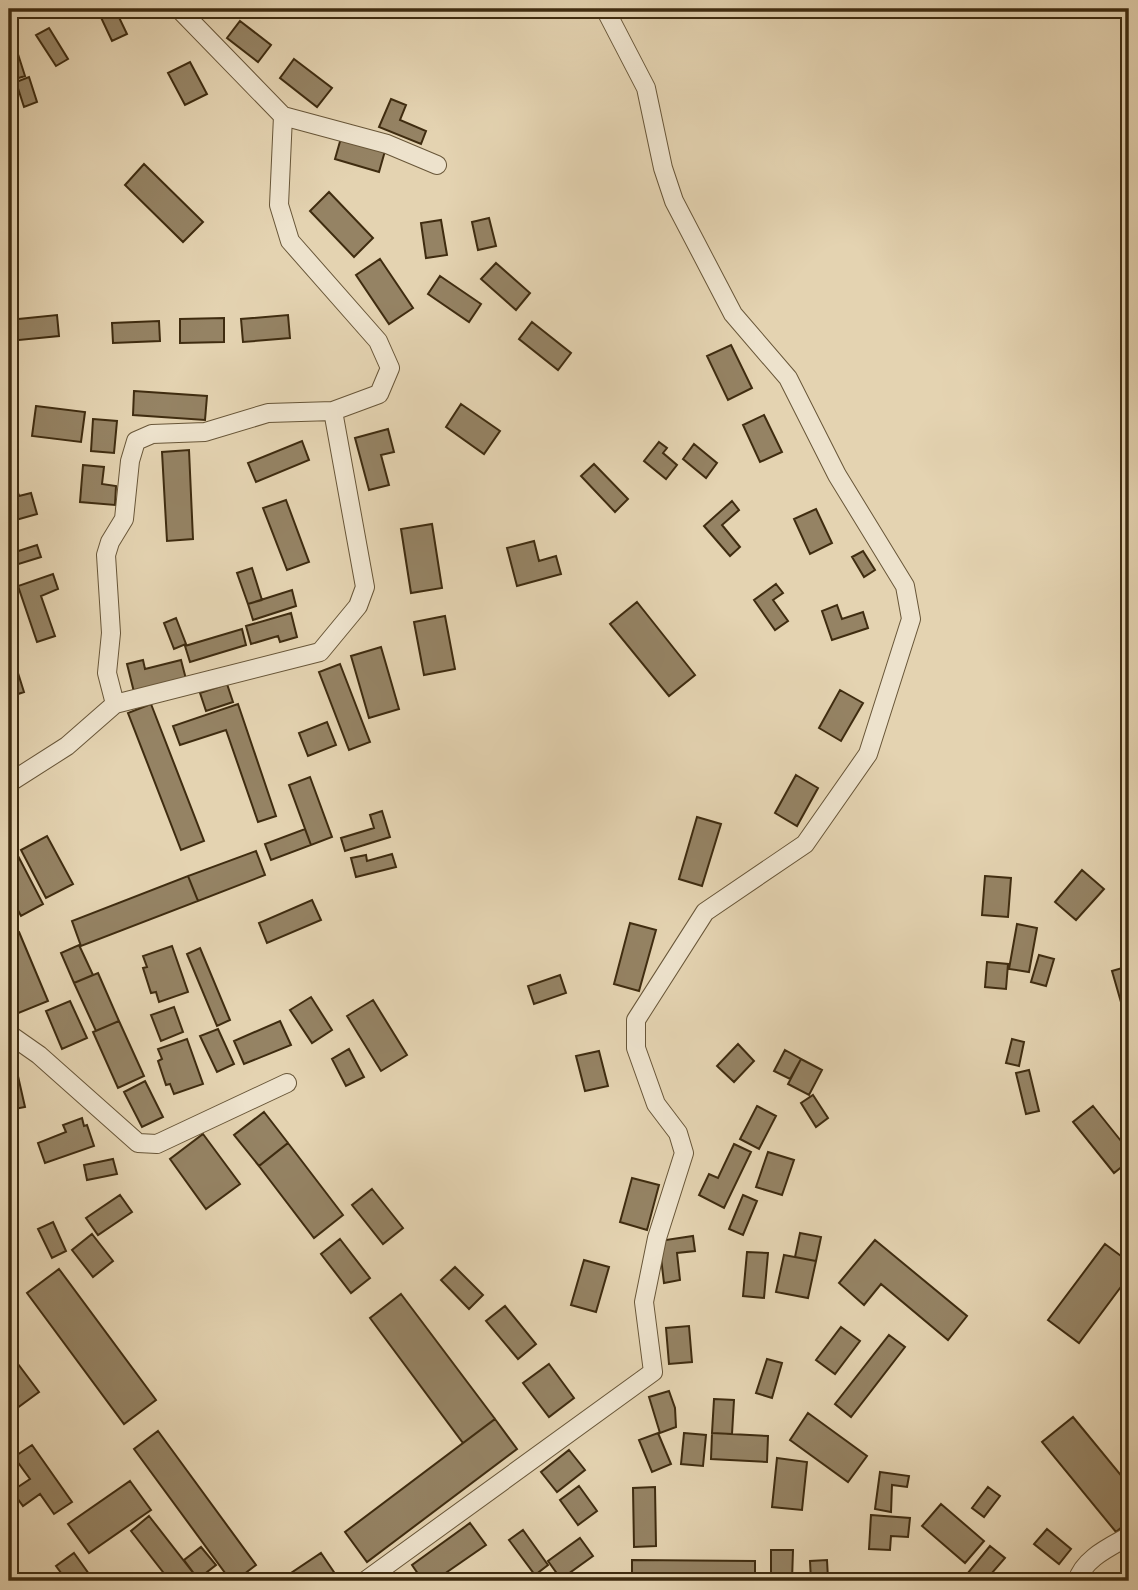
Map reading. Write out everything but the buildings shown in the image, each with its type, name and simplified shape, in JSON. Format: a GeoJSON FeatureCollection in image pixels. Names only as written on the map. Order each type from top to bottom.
{"type":"FeatureCollection","features":[{"type":"Feature","properties":{"kind":"street"},"geometry":{"type":"LineString","coordinates":[[179,9],[283,116],[387,144],[437,165]]}},
{"type":"Feature","properties":{"kind":"street"},"geometry":{"type":"LineString","coordinates":[[365,1581],[653,1372],[644,1301],[657,1238],[684,1153],[678,1133],[656,1104],[652,1093],[636,1048],[636,1020],[705,912],[805,844],[868,754],[911,619],[905,586],[837,475],[788,378],[733,314],[674,201],[663,168],[646,88],[605,9]]}},
{"type":"Feature","properties":{"kind":"street"},"geometry":{"type":"LineString","coordinates":[[115,704],[107,673],[111,633],[106,555],[110,542],[124,519],[130,461],[136,441],[152,434],[205,432],[268,413],[333,411],[379,394],[390,368],[378,341],[290,241],[279,205],[283,116]]}},
{"type":"Feature","properties":{"kind":"street"},"geometry":{"type":"LineString","coordinates":[[9,783],[67,746],[115,704],[320,652],[358,606],[365,587],[333,411]]}},
{"type":"Feature","properties":{"kind":"street"},"geometry":{"type":"LineString","coordinates":[[9,1034],[39,1055],[138,1143],[157,1144],[286,1083]]}},
{"type":"Feature","properties":{"kind":"street"},"geometry":{"type":"LineString","coordinates":[[1077,1581],[1079,1574],[1097,1554],[1129,1536]]}}]}
